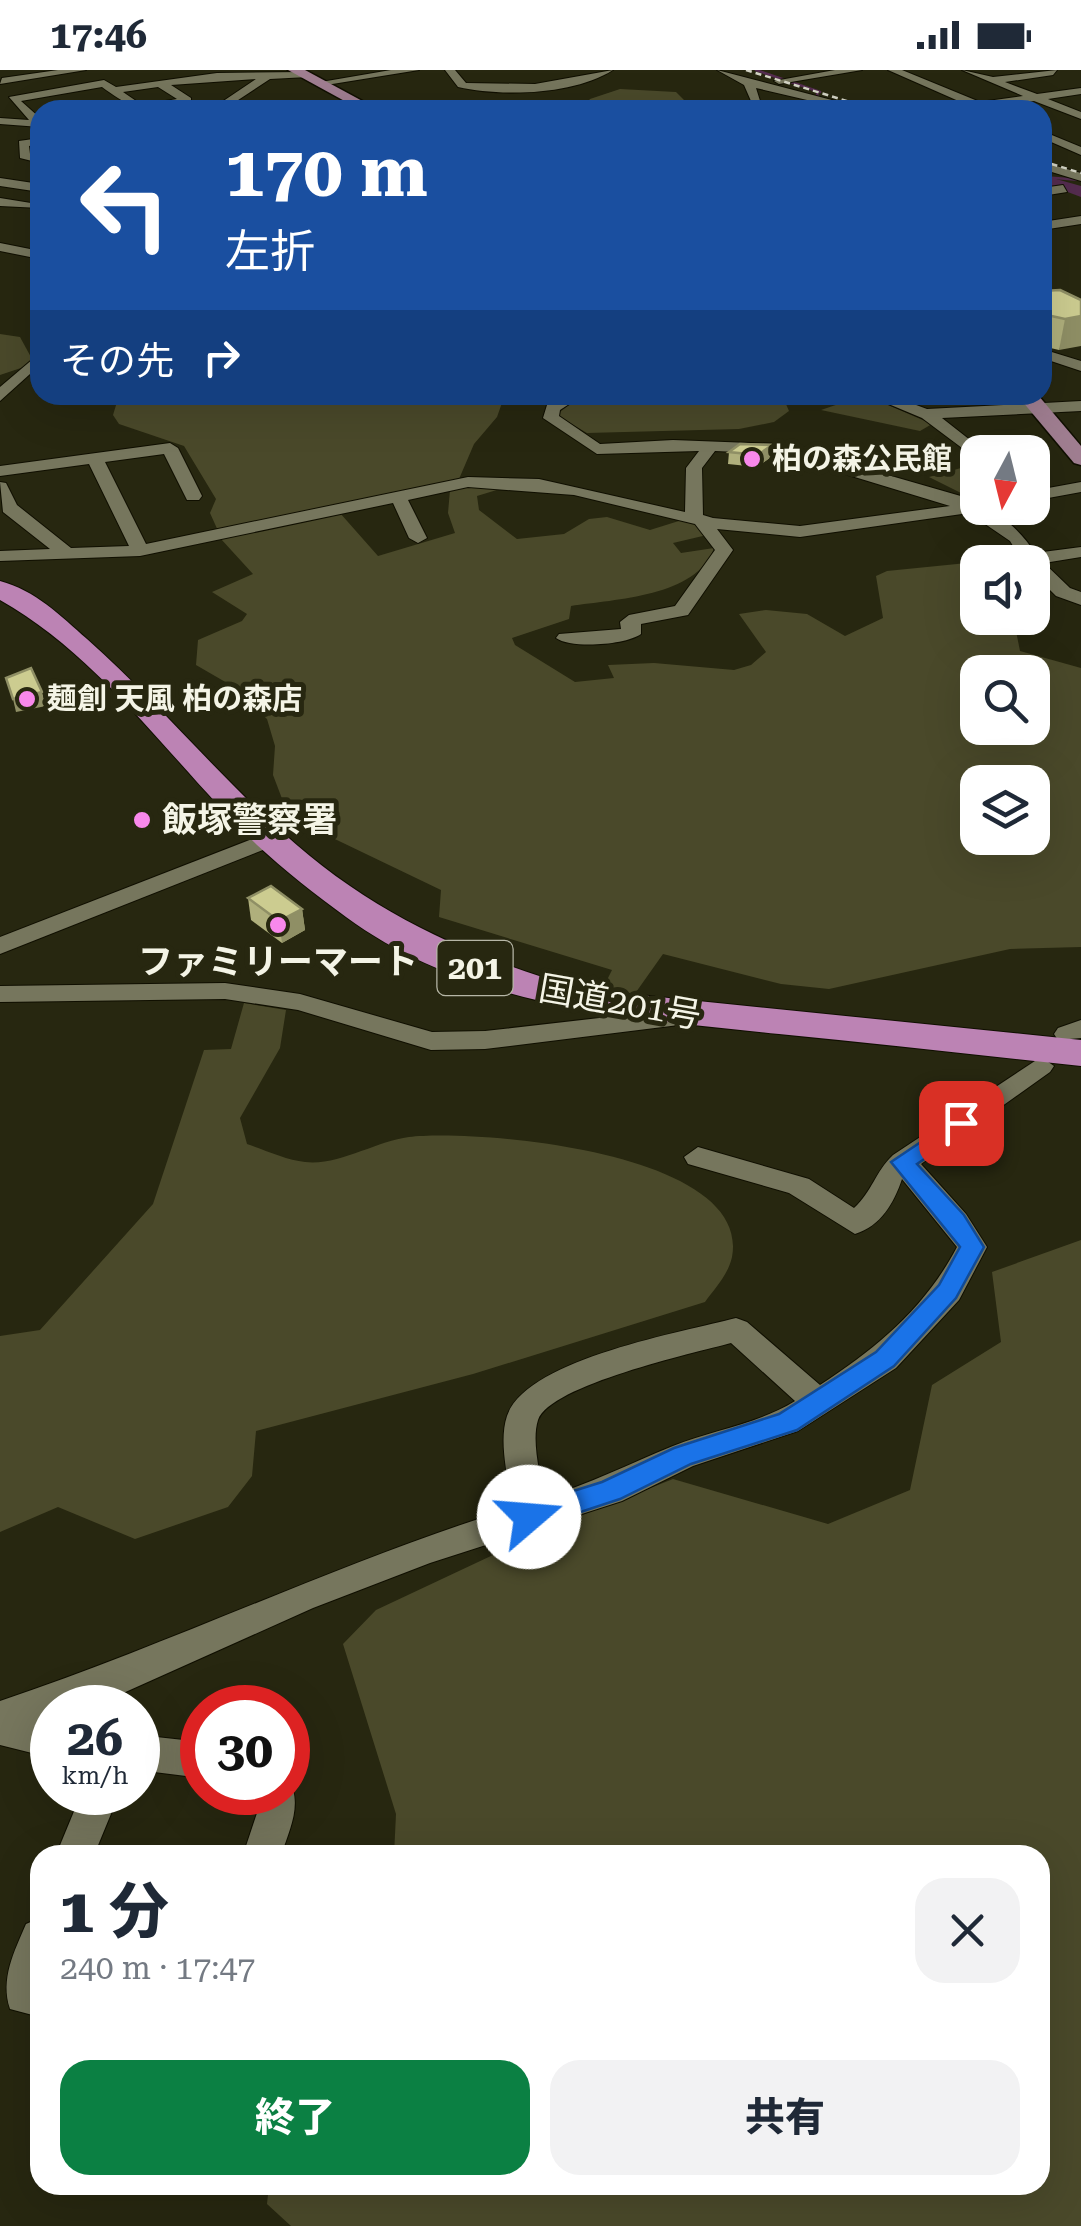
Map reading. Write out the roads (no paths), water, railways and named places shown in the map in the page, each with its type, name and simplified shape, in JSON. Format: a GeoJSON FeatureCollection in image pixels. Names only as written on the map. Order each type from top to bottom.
{"type":"FeatureCollection","features":[{"type":"Feature","properties":{"kind":"highway","name":"国道201号"},"geometry":{"type":"LineString","coordinates":[[0,589],[38,610],[134,696],[270,839],[360,911],[417,944],[494,976],[579,1001],[687,1016],[1076,1038]]}},
{"type":"Feature","properties":{"kind":"main road"},"geometry":{"type":"LineString","coordinates":[[310,75],[354,100]]}},
{"type":"Feature","properties":{"kind":"main road"},"geometry":{"type":"LineString","coordinates":[[1035,405],[1081,459]]}},
{"type":"Feature","properties":{"kind":"street"},"geometry":{"type":"LineString","coordinates":[[5,87],[81,70]]}},
{"type":"Feature","properties":{"kind":"street"},"geometry":{"type":"LineString","coordinates":[[114,90],[196,74],[266,77],[414,70]]}},
{"type":"Feature","properties":{"kind":"street"},"geometry":{"type":"LineString","coordinates":[[450,70],[453,91]]}},
{"type":"Feature","properties":{"kind":"street"},"geometry":{"type":"LineString","coordinates":[[560,70],[586,78]]}},
{"type":"Feature","properties":{"kind":"street"},"geometry":{"type":"LineString","coordinates":[[453,91],[555,86],[608,70]]}},
{"type":"Feature","properties":{"kind":"street"},"geometry":{"type":"LineString","coordinates":[[722,70],[749,83],[831,100]]}},
{"type":"Feature","properties":{"kind":"street"},"geometry":{"type":"LineString","coordinates":[[749,83],[856,70]]}},
{"type":"Feature","properties":{"kind":"street"},"geometry":{"type":"LineString","coordinates":[[893,70],[965,100]]}},
{"type":"Feature","properties":{"kind":"street"},"geometry":{"type":"LineString","coordinates":[[966,75],[988,78],[1051,71],[1081,82]]}},
{"type":"Feature","properties":{"kind":"street"},"geometry":{"type":"LineString","coordinates":[[5,87],[118,73]]}},
{"type":"Feature","properties":{"kind":"street"},"geometry":{"type":"LineString","coordinates":[[380,74],[422,82]]}},
{"type":"Feature","properties":{"kind":"street"},"geometry":{"type":"LineString","coordinates":[[231,100],[266,77]]}},
{"type":"Feature","properties":{"kind":"street"},"geometry":{"type":"LineString","coordinates":[[988,78],[1038,100]]}},
{"type":"Feature","properties":{"kind":"street"},"geometry":{"type":"LineString","coordinates":[[928,84],[946,82]]}},
{"type":"Feature","properties":{"kind":"street"},"geometry":{"type":"LineString","coordinates":[[5,87],[60,93],[104,83],[128,100]]}},
{"type":"Feature","properties":{"kind":"street"},"geometry":{"type":"LineString","coordinates":[[159,83],[187,100]]}},
{"type":"Feature","properties":{"kind":"street"},"geometry":{"type":"LineString","coordinates":[[749,83],[757,100]]}},
{"type":"Feature","properties":{"kind":"street"},"geometry":{"type":"LineString","coordinates":[[548,100],[546,93],[555,86]]}},
{"type":"Feature","properties":{"kind":"street"},"geometry":{"type":"LineString","coordinates":[[5,87],[30,113]]}},
{"type":"Feature","properties":{"kind":"street"},"geometry":{"type":"LineString","coordinates":[[453,91],[468,100]]}},
{"type":"Feature","properties":{"kind":"street"},"geometry":{"type":"LineString","coordinates":[[1024,100],[1081,91]]}},
{"type":"Feature","properties":{"kind":"street"},"geometry":{"type":"LineString","coordinates":[[60,93],[69,100]]}},
{"type":"Feature","properties":{"kind":"street"},"geometry":{"type":"LineString","coordinates":[[1052,106],[1081,120]]}},
{"type":"Feature","properties":{"kind":"street"},"geometry":{"type":"LineString","coordinates":[[1052,129],[1081,120]]}},
{"type":"Feature","properties":{"kind":"street"},"geometry":{"type":"LineString","coordinates":[[0,122],[30,124]]}},
{"type":"Feature","properties":{"kind":"street"},"geometry":{"type":"LineString","coordinates":[[1052,137],[1081,151]]}},
{"type":"Feature","properties":{"kind":"street"},"geometry":{"type":"LineString","coordinates":[[30,142],[22,143],[24,156],[30,157]]}},
{"type":"Feature","properties":{"kind":"street"},"geometry":{"type":"LineString","coordinates":[[1052,168],[1081,177]]}},
{"type":"Feature","properties":{"kind":"street"},"geometry":{"type":"LineString","coordinates":[[0,182],[30,186]]}},
{"type":"Feature","properties":{"kind":"street"},"geometry":{"type":"LineString","coordinates":[[1052,192],[1063,194]]}},
{"type":"Feature","properties":{"kind":"street"},"geometry":{"type":"LineString","coordinates":[[0,202],[30,207]]}},
{"type":"Feature","properties":{"kind":"street"},"geometry":{"type":"LineString","coordinates":[[1052,225],[1081,220]]}},
{"type":"Feature","properties":{"kind":"street"},"geometry":{"type":"LineString","coordinates":[[1052,226],[1081,237]]}},
{"type":"Feature","properties":{"kind":"street"},"geometry":{"type":"LineString","coordinates":[[0,248],[30,253]]}},
{"type":"Feature","properties":{"kind":"street"},"geometry":{"type":"LineString","coordinates":[[1052,356],[1081,366]]}},
{"type":"Feature","properties":{"kind":"street"},"geometry":{"type":"LineString","coordinates":[[0,396],[30,368]]}},
{"type":"Feature","properties":{"kind":"street"},"geometry":{"type":"LineString","coordinates":[[1052,404],[1081,406]]}},
{"type":"Feature","properties":{"kind":"street"},"geometry":{"type":"LineString","coordinates":[[558,405],[553,408],[552,418],[587,469],[698,519],[745,530],[848,524],[960,509]]}},
{"type":"Feature","properties":{"kind":"street"},"geometry":{"type":"LineString","coordinates":[[901,405],[925,414],[960,441]]}},
{"type":"Feature","properties":{"kind":"street"},"geometry":{"type":"LineString","coordinates":[[925,414],[1005,405]]}},
{"type":"Feature","properties":{"kind":"street"},"geometry":{"type":"LineString","coordinates":[[711,446],[694,468],[698,519],[724,550]]}},
{"type":"Feature","properties":{"kind":"street"},"geometry":{"type":"LineString","coordinates":[[0,556],[140,551],[468,482],[587,469],[711,446],[799,452],[960,502]]}},
{"type":"Feature","properties":{"kind":"street"},"geometry":{"type":"LineString","coordinates":[[0,471],[170,448],[193,496]]}},
{"type":"Feature","properties":{"kind":"street"},"geometry":{"type":"LineString","coordinates":[[96,458],[140,551]]}},
{"type":"Feature","properties":{"kind":"street"},"geometry":{"type":"LineString","coordinates":[[0,487],[9,508],[70,556]]}},
{"type":"Feature","properties":{"kind":"street"},"geometry":{"type":"LineString","coordinates":[[1050,493],[1081,488]]}},
{"type":"Feature","properties":{"kind":"street"},"geometry":{"type":"LineString","coordinates":[[399,498],[418,538]]}},
{"type":"Feature","properties":{"kind":"street"},"geometry":{"type":"LineString","coordinates":[[999,525],[1021,545]]}},
{"type":"Feature","properties":{"kind":"street"},"geometry":{"type":"LineString","coordinates":[[566,638],[631,634],[630,622],[636,619],[681,612],[697,583],[745,530]]}},
{"type":"Feature","properties":{"kind":"street"},"geometry":{"type":"LineString","coordinates":[[1050,556],[1081,552]]}},
{"type":"Feature","properties":{"kind":"street"},"geometry":{"type":"LineString","coordinates":[[1050,579],[1063,592],[1081,598]]}},
{"type":"Feature","properties":{"kind":"street"},"geometry":{"type":"LineString","coordinates":[[0,946],[270,839]]}},
{"type":"Feature","properties":{"kind":"street"},"geometry":{"type":"LineString","coordinates":[[0,994],[226,991],[300,1002],[431,1041],[485,1040],[687,1016]]}},
{"type":"Feature","properties":{"kind":"street"},"geometry":{"type":"LineString","coordinates":[[698,1157],[799,1186],[855,1223],[882,1199],[888,1175],[902,1162],[1042,1066]]}},
{"type":"Feature","properties":{"kind":"street"},"geometry":{"type":"LineString","coordinates":[[0,1718],[121,1677],[301,1597],[610,1491],[683,1456],[788,1422],[885,1359],[948,1292],[972,1247],[956,1221],[902,1162]]}},
{"type":"Feature","properties":{"kind":"street"},"geometry":{"type":"LineString","coordinates":[[529,1517],[523,1417],[531,1400],[598,1367],[736,1330],[818,1402]]}},
{"type":"Feature","properties":{"kind":"street"},"geometry":{"type":"LineString","coordinates":[[0,1728],[30,1736]]}},
{"type":"Feature","properties":{"kind":"street"},"geometry":{"type":"LineString","coordinates":[[79,1845],[92,1815]]}},
{"type":"Feature","properties":{"kind":"street"},"geometry":{"type":"LineString","coordinates":[[265,1845],[276,1815]]}},
{"type":"Feature","properties":{"kind":"street"},"geometry":{"type":"LineString","coordinates":[[30,1966],[24,1994],[30,1995]]}},
{"type":"Feature","properties":{"kind":"waterway"},"geometry":{"type":"LineString","coordinates":[[756,70],[820,92]]}},
{"type":"Feature","properties":{"kind":"waterway"},"geometry":{"type":"LineString","coordinates":[[817,94],[820,100]]}},
{"type":"Feature","properties":{"kind":"waterway"},"geometry":{"type":"LineString","coordinates":[[1052,178],[1081,180]]}},
{"type":"Feature","properties":{"kind":"waterway"},"geometry":{"type":"LineString","coordinates":[[1055,181],[1081,192]]}},
{"type":"Feature","properties":{"kind":"railway"},"geometry":{"type":"LineString","coordinates":[[746,70],[844,100]]}},
{"type":"Feature","properties":{"kind":"railway"},"geometry":{"type":"LineString","coordinates":[[1052,164],[1081,173]]}},
{"type":"Feature","properties":{"kind":"place","name":"柏の森公民館"},"geometry":{"type":"Point","coordinates":[752,459]}},
{"type":"Feature","properties":{"kind":"place","name":"麺創 天風 柏の森店"},"geometry":{"type":"Point","coordinates":[27,699]}},
{"type":"Feature","properties":{"kind":"place","name":"飯塚警察署"},"geometry":{"type":"Point","coordinates":[142,820]}},
{"type":"Feature","properties":{"kind":"place","name":"ファミリーマート"},"geometry":{"type":"Point","coordinates":[278,925]}}]}
